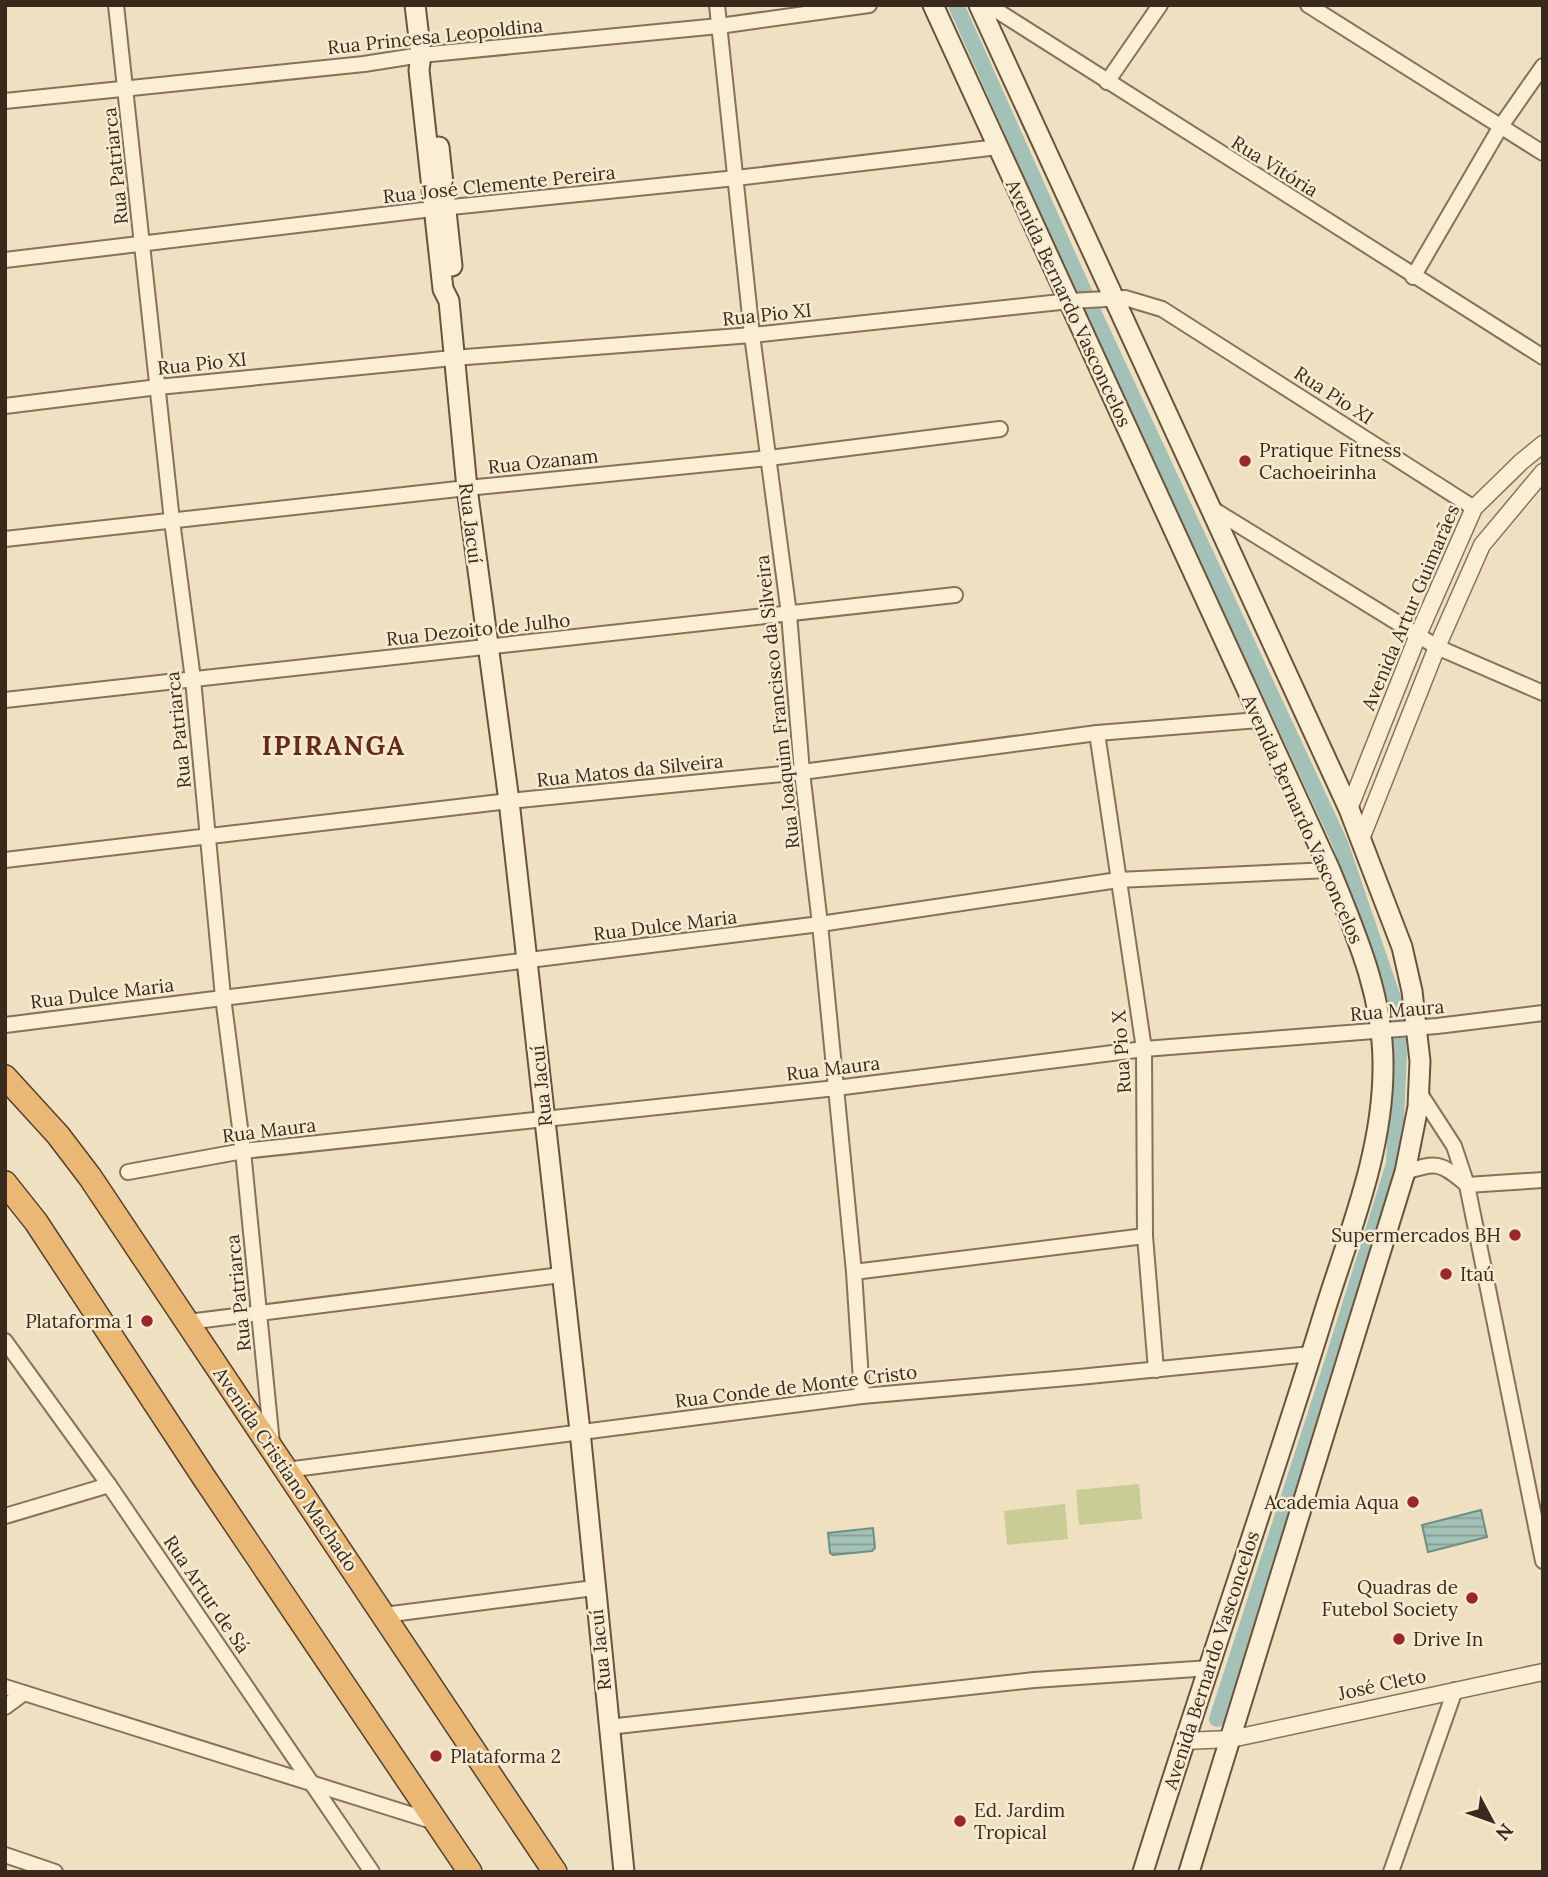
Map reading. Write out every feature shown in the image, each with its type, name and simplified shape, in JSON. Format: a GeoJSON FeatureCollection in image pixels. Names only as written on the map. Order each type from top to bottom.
{"type":"FeatureCollection","features":[{"type":"Feature","properties":{"kind":"highway","name":"Avenida Cristiano Machado"},"geometry":{"type":"LineString","coordinates":[[5,1077],[58,1135],[90,1177],[555,1872]]}},
{"type":"Feature","properties":{"kind":"highway"},"geometry":{"type":"LineString","coordinates":[[5,1183],[36,1222],[203,1476],[470,1872]]}},
{"type":"Feature","properties":{"kind":"main road","name":"Rua Jacuí"},"geometry":{"type":"LineString","coordinates":[[415,5],[421,55],[428,70],[440,209],[454,289],[449,301],[453,358],[487,647],[509,801],[545,1118],[580,1431],[624,1872]]}},
{"type":"Feature","properties":{"kind":"main road","name":"Avenida Bernardo Vasconcelos"},"geometry":{"type":"LineString","coordinates":[[933,5],[1330,870],[1360,946],[1376,997],[1381,1030],[1384,1069],[1376,1141],[1311,1354],[1143,1872]]}},
{"type":"Feature","properties":{"kind":"main road","name":"Avenida Bernardo Vasconcelos"},"geometry":{"type":"LineString","coordinates":[[979,5],[1349,809],[1402,947],[1418,1028],[1419,1092],[1405,1172],[1189,1872]]}},
{"type":"Feature","properties":{"kind":"street","name":"Rua Patriarca"},"geometry":{"type":"LineString","coordinates":[[116,5],[172,521],[193,679],[223,997],[243,1151],[273,1451]]}},
{"type":"Feature","properties":{"kind":"street","name":"Rua Joaquim Francisco da Silveira"},"geometry":{"type":"LineString","coordinates":[[717,5],[752,335],[789,614],[802,772],[820,924],[854,1272],[862,1396]]}},
{"type":"Feature","properties":{"kind":"street","name":"Rua Princesa Leopoldina"},"geometry":{"type":"LineString","coordinates":[[5,101],[364,64],[421,55],[719,26],[869,5]]}},
{"type":"Feature","properties":{"kind":"street","name":"Rua Vitória"},"geometry":{"type":"LineString","coordinates":[[988,5],[1543,357]]}},
{"type":"Feature","properties":{"kind":"street"},"geometry":{"type":"LineString","coordinates":[[1107,82],[1160,5]]}},
{"type":"Feature","properties":{"kind":"street"},"geometry":{"type":"LineString","coordinates":[[1308,5],[1543,153]]}},
{"type":"Feature","properties":{"kind":"street"},"geometry":{"type":"LineString","coordinates":[[1413,277],[1501,126],[1543,66]]}},
{"type":"Feature","properties":{"kind":"street","name":"Rua José Clemente Pereira"},"geometry":{"type":"LineString","coordinates":[[5,260],[998,147]]}},
{"type":"Feature","properties":{"kind":"street","name":"Rua Pio XI"},"geometry":{"type":"LineString","coordinates":[[5,406],[158,387],[453,358],[752,335],[1070,301],[1125,298],[1162,309],[1474,508]]}},
{"type":"Feature","properties":{"kind":"street","name":"Rua Ozanam"},"geometry":{"type":"LineString","coordinates":[[5,539],[769,458],[1000,429]]}},
{"type":"Feature","properties":{"kind":"street","name":"Avenida Artur Guimarães"},"geometry":{"type":"LineString","coordinates":[[1349,809],[1418,635],[1474,508],[1543,444]]}},
{"type":"Feature","properties":{"kind":"street"},"geometry":{"type":"LineString","coordinates":[[1482,545],[1543,472]]}},
{"type":"Feature","properties":{"kind":"street"},"geometry":{"type":"LineString","coordinates":[[1210,508],[1437,647],[1543,693]]}},
{"type":"Feature","properties":{"kind":"street"},"geometry":{"type":"LineString","coordinates":[[1361,839],[1437,647],[1482,545],[1487,523],[1483,514],[1474,508]]}},
{"type":"Feature","properties":{"kind":"street","name":"Rua Dezoito de Julho"},"geometry":{"type":"LineString","coordinates":[[5,700],[955,595]]}},
{"type":"Feature","properties":{"kind":"street","name":"Rua Matos da Silveira"},"geometry":{"type":"LineString","coordinates":[[5,860],[509,801],[802,772],[1097,733],[1259,720]]}},
{"type":"Feature","properties":{"kind":"street","name":"Rua Pio X"},"geometry":{"type":"LineString","coordinates":[[1097,733],[1144,1049],[1144,1236],[1156,1370]]}},
{"type":"Feature","properties":{"kind":"street","name":"Rua Dulce Maria"},"geometry":{"type":"LineString","coordinates":[[5,1025],[820,924],[1118,880],[1330,870]]}},
{"type":"Feature","properties":{"kind":"street","name":"Rua Maura"},"geometry":{"type":"LineString","coordinates":[[128,1171],[243,1151],[836,1088],[1144,1049],[1418,1028],[1543,1013]]}},
{"type":"Feature","properties":{"kind":"street"},"geometry":{"type":"LineString","coordinates":[[1419,1092],[1454,1146],[1467,1185],[1543,1561]]}},
{"type":"Feature","properties":{"kind":"street"},"geometry":{"type":"LineString","coordinates":[[1405,1172],[1429,1165],[1446,1168],[1467,1185],[1543,1180]]}},
{"type":"Feature","properties":{"kind":"street"},"geometry":{"type":"LineString","coordinates":[[854,1272],[1144,1236]]}},
{"type":"Feature","properties":{"kind":"street"},"geometry":{"type":"LineString","coordinates":[[188,1322],[561,1275]]}},
{"type":"Feature","properties":{"kind":"street","name":"Rua Artur de Sá"},"geometry":{"type":"LineString","coordinates":[[5,1341],[109,1485],[372,1872]]}},
{"type":"Feature","properties":{"kind":"street","name":"Rua Conde de Monte Cristo"},"geometry":{"type":"LineString","coordinates":[[286,1470],[862,1396],[1311,1354]]}},
{"type":"Feature","properties":{"kind":"street"},"geometry":{"type":"LineString","coordinates":[[5,1516],[109,1485]]}},
{"type":"Feature","properties":{"kind":"street"},"geometry":{"type":"LineString","coordinates":[[384,1615],[594,1588]]}},
{"type":"Feature","properties":{"kind":"street"},"geometry":{"type":"LineString","coordinates":[[608,1727],[1034,1680],[1210,1668]]}},
{"type":"Feature","properties":{"kind":"street","name":"José Cleto"},"geometry":{"type":"LineString","coordinates":[[1184,1741],[1231,1739],[1543,1672]]}},
{"type":"Feature","properties":{"kind":"street"},"geometry":{"type":"LineString","coordinates":[[5,1687],[438,1822]]}},
{"type":"Feature","properties":{"kind":"street"},"geometry":{"type":"LineString","coordinates":[[1391,1872],[1455,1690]]}},
{"type":"Feature","properties":{"kind":"street"},"geometry":{"type":"LineString","coordinates":[[5,1707],[24,1693]]}},
{"type":"Feature","properties":{"kind":"street"},"geometry":{"type":"LineString","coordinates":[[5,1855],[55,1872]]}},
{"type":"Feature","properties":{"kind":"green space"},"geometry":{"type":"Polygon","coordinates":[[[1139,1484],[1142,1519],[1079,1525],[1076,1490],[1139,1484]]]}},
{"type":"Feature","properties":{"kind":"green space"},"geometry":{"type":"Polygon","coordinates":[[[1065,1504],[1068,1539],[1007,1545],[1004,1511],[1065,1504]]]}},
{"type":"Feature","properties":{"kind":"water"},"geometry":{"type":"Polygon","coordinates":[[[1481,1510],[1487,1537],[1428,1552],[1422,1525],[1481,1510]]]}},
{"type":"Feature","properties":{"kind":"water"},"geometry":{"type":"Polygon","coordinates":[[[873,1528],[875,1548],[872,1551],[833,1555],[830,1553],[828,1533],[873,1528]]]}},
{"type":"Feature","properties":{"kind":"waterway"},"geometry":{"type":"LineString","coordinates":[[956,5],[1090,305],[1340,843],[1396,1007],[1399,1055],[1394,1164],[1217,1719]]}},
{"type":"Feature","properties":{"kind":"place","name":"Pratique Fitness Cachoeirinha"},"geometry":{"type":"Point","coordinates":[1245,461]}},
{"type":"Feature","properties":{"kind":"place","name":"Supermercados BH"},"geometry":{"type":"Point","coordinates":[1515,1235]}},
{"type":"Feature","properties":{"kind":"place","name":"Itaú"},"geometry":{"type":"Point","coordinates":[1446,1274]}},
{"type":"Feature","properties":{"kind":"place","name":"Plataforma 1"},"geometry":{"type":"Point","coordinates":[147,1321]}},
{"type":"Feature","properties":{"kind":"place","name":"Academia Aqua"},"geometry":{"type":"Point","coordinates":[1413,1502]}},
{"type":"Feature","properties":{"kind":"place","name":"Quadras de Futebol Society"},"geometry":{"type":"Point","coordinates":[1472,1598]}},
{"type":"Feature","properties":{"kind":"place","name":"Drive In"},"geometry":{"type":"Point","coordinates":[1399,1639]}},
{"type":"Feature","properties":{"kind":"place","name":"Plataforma 2"},"geometry":{"type":"Point","coordinates":[436,1756]}},
{"type":"Feature","properties":{"kind":"place","name":"Ed. Jardim Tropical"},"geometry":{"type":"Point","coordinates":[960,1821]}},
{"type":"Feature","properties":{"kind":"district","name":"IPIRANGA"},"geometry":{"type":"Point","coordinates":[334,745]}}]}
